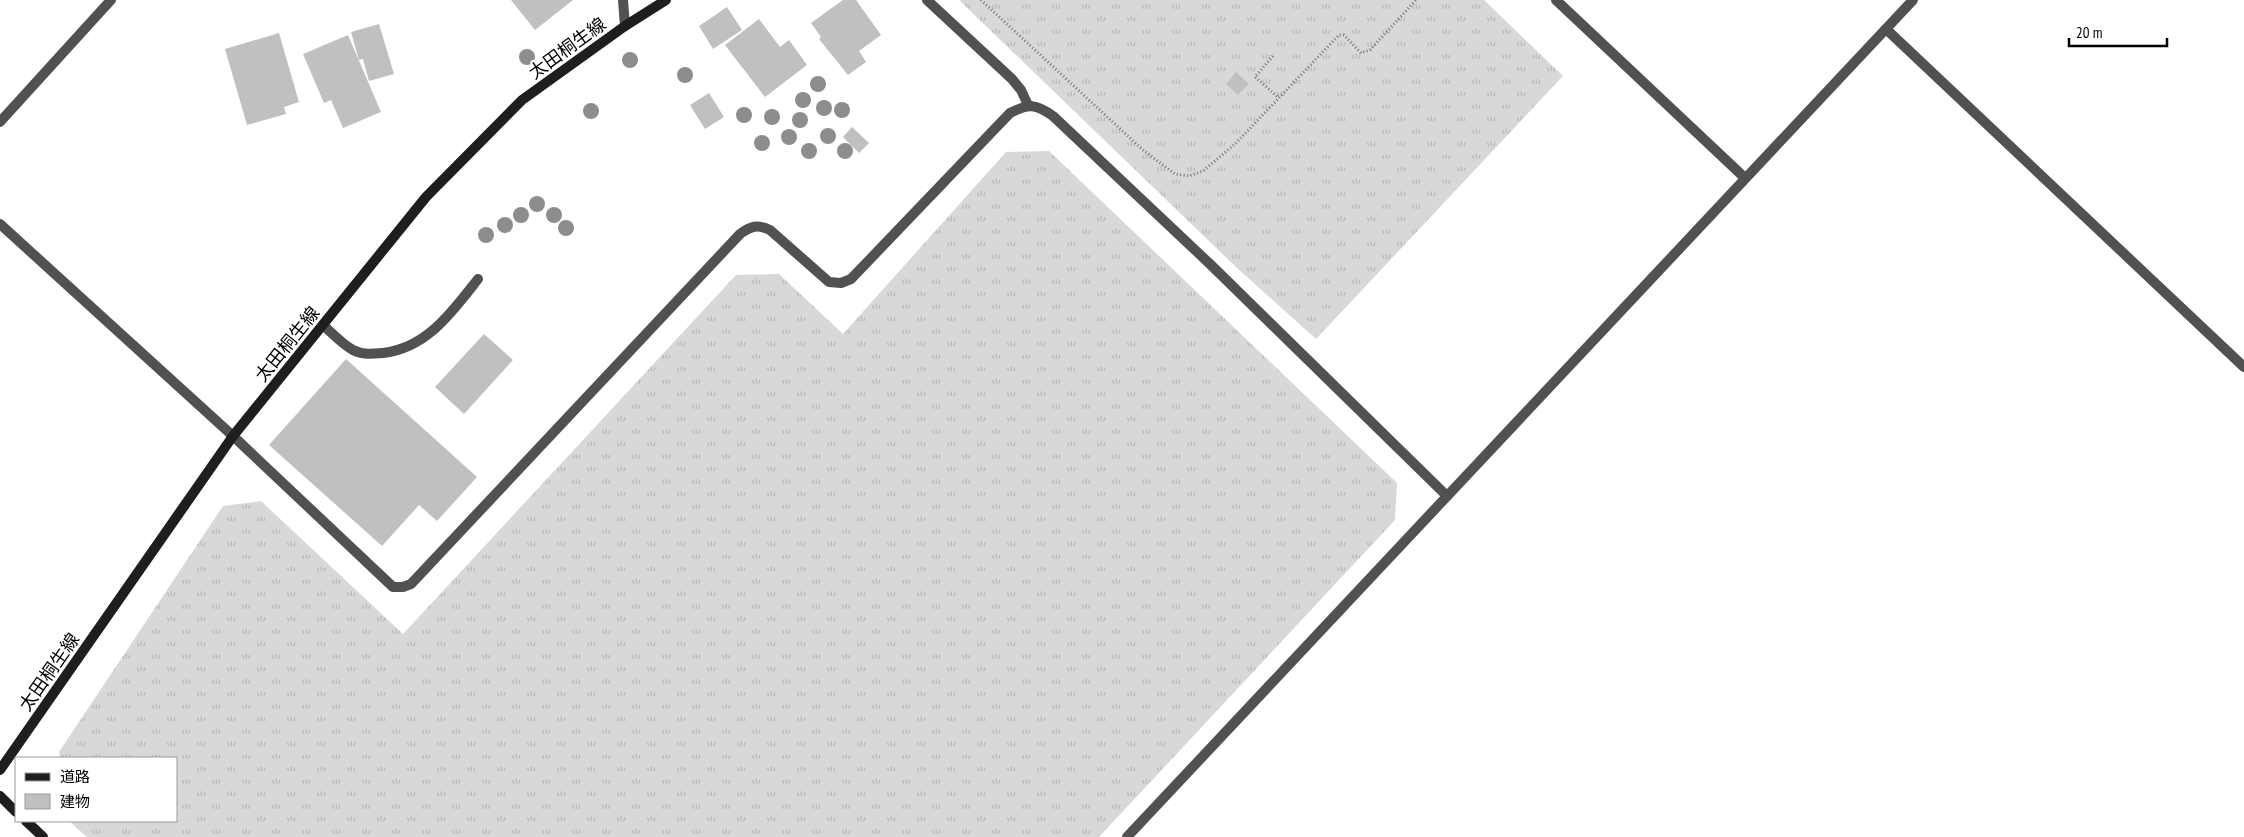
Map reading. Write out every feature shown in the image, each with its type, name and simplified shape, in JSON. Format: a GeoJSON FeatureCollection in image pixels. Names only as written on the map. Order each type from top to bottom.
{"type":"FeatureCollection","features":[{"type":"Feature","properties":{"kind":"main road","name":"太田桐生線"},"geometry":{"type":"LineString","coordinates":[[0,770],[233,436],[426,197],[522,100],[625,26],[666,0]]}},
{"type":"Feature","properties":{"kind":"main road"},"geometry":{"type":"LineString","coordinates":[[0,796],[15,811]]}},
{"type":"Feature","properties":{"kind":"main road"},"geometry":{"type":"LineString","coordinates":[[27,822],[43,837]]}},
{"type":"Feature","properties":{"kind":"street"},"geometry":{"type":"LineString","coordinates":[[0,122],[112,0]]}},
{"type":"Feature","properties":{"kind":"street"},"geometry":{"type":"LineString","coordinates":[[623,0],[625,26]]}},
{"type":"Feature","properties":{"kind":"street"},"geometry":{"type":"LineString","coordinates":[[927,0],[1012,79],[1021,90],[1028,105]]}},
{"type":"Feature","properties":{"kind":"street"},"geometry":{"type":"LineString","coordinates":[[1556,0],[1745,178]]}},
{"type":"Feature","properties":{"kind":"street"},"geometry":{"type":"LineString","coordinates":[[1126,837],[1913,0]]}},
{"type":"Feature","properties":{"kind":"street"},"geometry":{"type":"LineString","coordinates":[[1886,29],[2244,367]]}},
{"type":"Feature","properties":{"kind":"street"},"geometry":{"type":"LineString","coordinates":[[0,224],[233,436],[393,587],[403,587],[410,584],[740,234],[750,227],[760,225],[770,230],[829,282],[841,283],[851,279],[1010,113],[1028,105],[1042,108],[1053,116],[1211,266],[1447,496]]}},
{"type":"Feature","properties":{"kind":"street"},"geometry":{"type":"LineString","coordinates":[[323,325],[347,346],[359,352],[372,354],[401,349],[416,344],[439,326],[478,280]]}},
{"type":"Feature","properties":{"kind":"path"},"geometry":{"type":"LineString","coordinates":[[980,0],[1143,150],[1175,174],[1189,176],[1204,171],[1235,144],[1339,35],[1344,35],[1361,52],[1370,50],[1416,0]]}},
{"type":"Feature","properties":{"kind":"path"},"geometry":{"type":"LineString","coordinates":[[1273,56],[1255,77],[1279,98]]}},
{"type":"Feature","properties":{"kind":"green space"},"geometry":{"type":"Polygon","coordinates":[[[959,0],[1484,0],[1563,76],[1316,339],[1237,268],[959,0]]]}},
{"type":"Feature","properties":{"kind":"green space"},"geometry":{"type":"Polygon","coordinates":[[[1049,151],[1397,483],[1395,520],[1099,837],[87,837],[70,822],[178,822],[178,757],[60,757],[59,752],[223,506],[261,501],[403,634],[736,275],[779,274],[843,334],[1006,152],[1049,151]]]}},
{"type":"Feature","properties":{"kind":"building"},"geometry":{"type":"Polygon","coordinates":[[[511,0],[573,0],[535,30],[511,0]]]}},
{"type":"Feature","properties":{"kind":"building"},"geometry":{"type":"Polygon","coordinates":[[[843,0],[856,0],[881,35],[859,51],[866,62],[848,75],[819,39],[821,37],[811,23],[843,0]]]}},
{"type":"Feature","properties":{"kind":"building"},"geometry":{"type":"Polygon","coordinates":[[[727,7],[742,30],[713,49],[699,26],[727,7]]]}},
{"type":"Feature","properties":{"kind":"building"},"geometry":{"type":"Polygon","coordinates":[[[759,19],[780,47],[789,40],[807,65],[765,97],[725,45],[759,19]]]}},
{"type":"Feature","properties":{"kind":"building"},"geometry":{"type":"Polygon","coordinates":[[[379,24],[394,74],[369,81],[363,59],[359,60],[351,32],[379,24]]]}},
{"type":"Feature","properties":{"kind":"building"},"geometry":{"type":"Polygon","coordinates":[[[279,33],[299,102],[284,107],[286,114],[247,125],[225,49],[279,33]]]}},
{"type":"Feature","properties":{"kind":"building"},"geometry":{"type":"Polygon","coordinates":[[[348,35],[381,112],[343,128],[331,100],[324,103],[303,54],[348,35]]]}},
{"type":"Feature","properties":{"kind":"building"},"geometry":{"type":"Polygon","coordinates":[[[1236,72],[1249,84],[1238,95],[1226,84],[1236,72]]]}},
{"type":"Feature","properties":{"kind":"building"},"geometry":{"type":"Polygon","coordinates":[[[709,93],[724,117],[705,129],[690,105],[709,93]]]}},
{"type":"Feature","properties":{"kind":"building"},"geometry":{"type":"Polygon","coordinates":[[[852,127],[869,143],[859,153],[843,137],[852,127]]]}},
{"type":"Feature","properties":{"kind":"building"},"geometry":{"type":"Polygon","coordinates":[[[484,334],[513,360],[464,414],[435,387],[484,334]]]}},
{"type":"Feature","properties":{"kind":"building"},"geometry":{"type":"Polygon","coordinates":[[[346,359],[477,477],[437,521],[419,505],[382,546],[269,445],[346,359]]]}}]}
